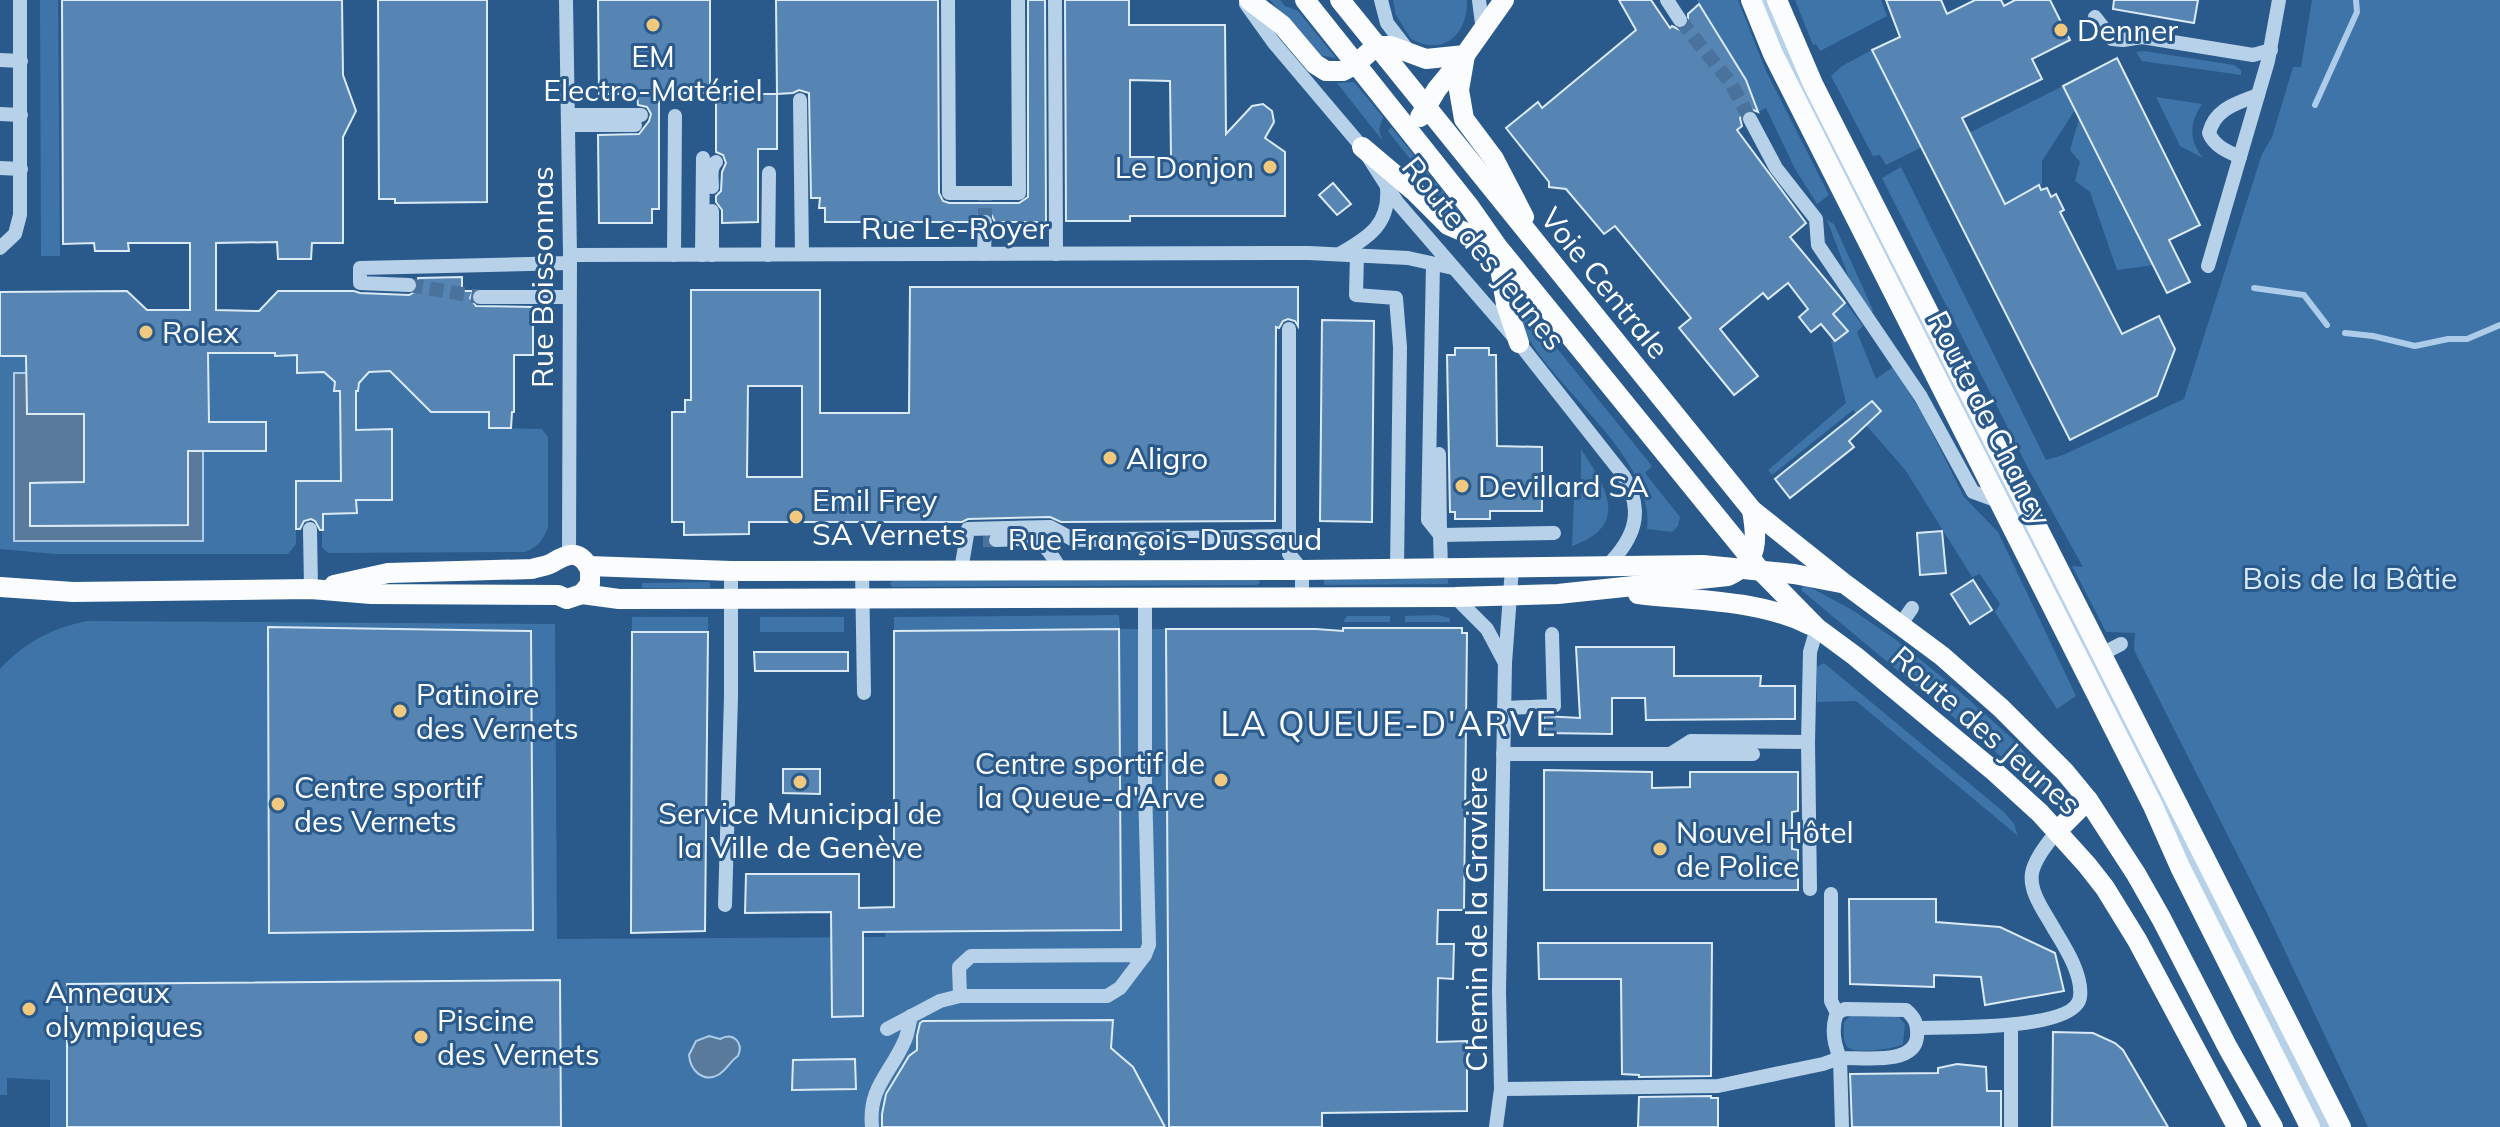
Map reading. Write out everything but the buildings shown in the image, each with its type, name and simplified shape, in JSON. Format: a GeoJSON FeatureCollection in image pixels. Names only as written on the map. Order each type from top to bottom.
{"type":"FeatureCollection","features":[{"type":"Feature","properties":{"kind":"main road"},"geometry":{"type":"LineString","coordinates":[[1246,0],[1282,25],[1315,64],[1326,71],[1343,71],[1376,46],[1391,46],[1417,57],[1435,60],[1465,55]]}},
{"type":"Feature","properties":{"kind":"main road","name":"Voie Centrale"},"geometry":{"type":"LineString","coordinates":[[1305,0],[1751,566]]}},
{"type":"Feature","properties":{"kind":"main road","name":"Voie Centrale"},"geometry":{"type":"LineString","coordinates":[[1340,0],[1752,510],[1845,584]]}},
{"type":"Feature","properties":{"kind":"main road"},"geometry":{"type":"LineString","coordinates":[[1414,137],[1425,106],[1504,0]]}},
{"type":"Feature","properties":{"kind":"main road","name":"Route de Chancy"},"geometry":{"type":"LineString","coordinates":[[1751,0],[1773,54],[2153,806],[2310,1127]]}},
{"type":"Feature","properties":{"kind":"main road"},"geometry":{"type":"LineString","coordinates":[[1777,0],[1808,73],[2097,657],[2341,1127]]}},
{"type":"Feature","properties":{"kind":"main road"},"geometry":{"type":"LineString","coordinates":[[1465,55],[1459,90],[1464,119],[1494,159],[1545,256]]}},
{"type":"Feature","properties":{"kind":"main road"},"geometry":{"type":"LineString","coordinates":[[1362,147],[1448,225],[1497,246],[1506,304],[1519,343]]}},
{"type":"Feature","properties":{"kind":"main road"},"geometry":{"type":"LineString","coordinates":[[1752,510],[1756,545],[1751,566],[1845,584]]}},
{"type":"Feature","properties":{"kind":"main road"},"geometry":{"type":"LineString","coordinates":[[558,595],[550,587],[547,573],[560,559],[581,558],[588,566],[591,577],[582,594]]}},
{"type":"Feature","properties":{"kind":"main road","name":"Rue François-Dussaud"},"geometry":{"type":"LineString","coordinates":[[311,589],[388,573],[532,569],[560,559]]}},
{"type":"Feature","properties":{"kind":"main road","name":"Rue François-Dussaud"},"geometry":{"type":"LineString","coordinates":[[588,566],[731,571],[1302,570],[1512,568],[1612,561],[1751,566]]}},
{"type":"Feature","properties":{"kind":"main road","name":"Rue François-Dussaud"},"geometry":{"type":"LineString","coordinates":[[0,587],[73,592],[311,589],[371,594],[558,595],[567,599],[582,594],[619,599],[1455,597],[1598,590],[1718,579],[1751,566]]}},
{"type":"Feature","properties":{"kind":"main road","name":"Route des Jeunes"},"geometry":{"type":"LineString","coordinates":[[1751,566],[1817,628],[1995,772],[2057,831],[2105,888],[2127,921],[2237,1127]]}},
{"type":"Feature","properties":{"kind":"main road","name":"Route des Jeunes"},"geometry":{"type":"LineString","coordinates":[[1845,584],[1907,616],[2042,748],[2088,800],[2161,918],[2273,1127]]}},
{"type":"Feature","properties":{"kind":"main road","name":"Rue François-Dussaud"},"geometry":{"type":"LineString","coordinates":[[1598,590],[1750,606],[1817,628]]}},
{"type":"Feature","properties":{"kind":"main road"},"geometry":{"type":"LineString","coordinates":[[2057,831],[2088,800]]}},
{"type":"Feature","properties":{"kind":"street"},"geometry":{"type":"LineString","coordinates":[[0,248],[15,234],[22,197],[20,0]]}},
{"type":"Feature","properties":{"kind":"street","name":"Rue Boissonnas"},"geometry":{"type":"LineString","coordinates":[[560,559],[570,259],[566,0]]}},
{"type":"Feature","properties":{"kind":"street"},"geometry":{"type":"LineString","coordinates":[[948,0],[949,193],[1019,193],[1018,0]]}},
{"type":"Feature","properties":{"kind":"street"},"geometry":{"type":"LineString","coordinates":[[1055,0],[1056,254]]}},
{"type":"Feature","properties":{"kind":"street","name":"Route des Jeunes"},"geometry":{"type":"LineString","coordinates":[[1246,0],[1274,43],[1362,147],[1387,187],[1519,343],[1605,449],[1631,487],[1635,520],[1629,539],[1612,561]]}},
{"type":"Feature","properties":{"kind":"street"},"geometry":{"type":"LineString","coordinates":[[1479,0],[1483,31]]}},
{"type":"Feature","properties":{"kind":"street"},"geometry":{"type":"LineString","coordinates":[[1667,0],[1680,20]]}},
{"type":"Feature","properties":{"kind":"street"},"geometry":{"type":"LineString","coordinates":[[1764,0],[1803,89],[2097,657],[2328,1127]]}},
{"type":"Feature","properties":{"kind":"street"},"geometry":{"type":"LineString","coordinates":[[2208,266],[2271,50],[2279,0]]}},
{"type":"Feature","properties":{"kind":"street"},"geometry":{"type":"LineString","coordinates":[[1376,46],[1380,29],[1380,1]]}},
{"type":"Feature","properties":{"kind":"street"},"geometry":{"type":"LineString","coordinates":[[1380,1],[1387,23],[1397,38],[1417,57]]}},
{"type":"Feature","properties":{"kind":"street"},"geometry":{"type":"LineString","coordinates":[[2095,17],[2112,39],[2142,37],[2253,55],[2271,50]]}},
{"type":"Feature","properties":{"kind":"street"},"geometry":{"type":"LineString","coordinates":[[0,60],[21,61]]}},
{"type":"Feature","properties":{"kind":"street"},"geometry":{"type":"LineString","coordinates":[[2240,157],[2215,142],[2209,133],[2211,126],[2218,113],[2258,95]]}},
{"type":"Feature","properties":{"kind":"street"},"geometry":{"type":"LineString","coordinates":[[800,100],[802,254]]}},
{"type":"Feature","properties":{"kind":"street"},"geometry":{"type":"LineString","coordinates":[[0,114],[21,115]]}},
{"type":"Feature","properties":{"kind":"street"},"geometry":{"type":"LineString","coordinates":[[674,255],[675,116]]}},
{"type":"Feature","properties":{"kind":"street"},"geometry":{"type":"LineString","coordinates":[[1750,119],[1776,168],[1816,219],[1818,245],[1921,397],[1973,492],[1998,501]]}},
{"type":"Feature","properties":{"kind":"street"},"geometry":{"type":"LineString","coordinates":[[568,120],[638,120]]}},
{"type":"Feature","properties":{"kind":"street"},"geometry":{"type":"LineString","coordinates":[[707,255],[713,165],[710,160]]}},
{"type":"Feature","properties":{"kind":"street"},"geometry":{"type":"LineString","coordinates":[[0,168],[21,169]]}},
{"type":"Feature","properties":{"kind":"street"},"geometry":{"type":"LineString","coordinates":[[768,255],[769,173]]}},
{"type":"Feature","properties":{"kind":"street"},"geometry":{"type":"LineString","coordinates":[[1341,254],[1377,229],[1385,214],[1387,187]]}},
{"type":"Feature","properties":{"kind":"street"},"geometry":{"type":"LineString","coordinates":[[984,254],[985,222]]}},
{"type":"Feature","properties":{"kind":"street","name":"Rue Le-Royer"},"geometry":{"type":"LineString","coordinates":[[409,285],[360,283],[360,268],[674,255],[802,254],[1357,254],[1408,258],[1453,268]]}},
{"type":"Feature","properties":{"kind":"street"},"geometry":{"type":"LineString","coordinates":[[1357,254],[1356,295],[1396,298],[1400,347],[1397,568]]}},
{"type":"Feature","properties":{"kind":"street"},"geometry":{"type":"LineString","coordinates":[[1433,264],[1428,520],[1440,535]]}},
{"type":"Feature","properties":{"kind":"street"},"geometry":{"type":"LineString","coordinates":[[480,297],[569,297]]}},
{"type":"Feature","properties":{"kind":"street"},"geometry":{"type":"LineString","coordinates":[[1289,329],[1289,554],[1302,570],[1302,596]]}},
{"type":"Feature","properties":{"kind":"street"},"geometry":{"type":"LineString","coordinates":[[1439,454],[1441,568]]}},
{"type":"Feature","properties":{"kind":"street"},"geometry":{"type":"LineString","coordinates":[[961,570],[968,529],[1050,527],[1074,540],[1289,536]]}},
{"type":"Feature","properties":{"kind":"street"},"geometry":{"type":"LineString","coordinates":[[310,529],[311,589]]}},
{"type":"Feature","properties":{"kind":"street"},"geometry":{"type":"LineString","coordinates":[[1440,535],[1554,533]]}},
{"type":"Feature","properties":{"kind":"street"},"geometry":{"type":"LineString","coordinates":[[996,540],[1036,539],[1045,543],[1061,570]]}},
{"type":"Feature","properties":{"kind":"street","name":"Chemin de la Gravière"},"geometry":{"type":"LineString","coordinates":[[1496,1124],[1501,1089],[1499,991],[1505,663],[1512,568]]}},
{"type":"Feature","properties":{"kind":"street"},"geometry":{"type":"LineString","coordinates":[[772,570],[772,598]]}},
{"type":"Feature","properties":{"kind":"street"},"geometry":{"type":"LineString","coordinates":[[862,570],[864,693]]}},
{"type":"Feature","properties":{"kind":"street"},"geometry":{"type":"LineString","coordinates":[[725,905],[731,571]]}},
{"type":"Feature","properties":{"kind":"street"},"geometry":{"type":"LineString","coordinates":[[887,1029],[940,1001],[960,996],[1107,996],[1120,988],[1145,955],[1149,945],[1145,597]]}},
{"type":"Feature","properties":{"kind":"street","name":"Chemin de la Gravière"},"geometry":{"type":"LineString","coordinates":[[1455,597],[1487,629],[1505,663]]}},
{"type":"Feature","properties":{"kind":"street"},"geometry":{"type":"LineString","coordinates":[[1810,889],[1810,652],[1817,628]]}},
{"type":"Feature","properties":{"kind":"street"},"geometry":{"type":"LineString","coordinates":[[1504,708],[1554,706],[1552,634]]}},
{"type":"Feature","properties":{"kind":"street"},"geometry":{"type":"LineString","coordinates":[[2097,657],[2121,644]]}},
{"type":"Feature","properties":{"kind":"street"},"geometry":{"type":"LineString","coordinates":[[1671,754],[1691,741],[1808,742]]}},
{"type":"Feature","properties":{"kind":"street"},"geometry":{"type":"LineString","coordinates":[[1503,754],[1753,754]]}},
{"type":"Feature","properties":{"kind":"street"},"geometry":{"type":"LineString","coordinates":[[1918,1028],[2011,1025],[2063,1014],[2077,1005],[2080,998],[2075,971],[2036,897],[2032,883],[2037,860],[2057,831]]}},
{"type":"Feature","properties":{"kind":"street"},"geometry":{"type":"LineString","coordinates":[[1831,894],[1831,1001],[1837,1013]]}},
{"type":"Feature","properties":{"kind":"street"},"geometry":{"type":"LineString","coordinates":[[960,996],[959,967],[971,956],[1145,955]]}},
{"type":"Feature","properties":{"kind":"street"},"geometry":{"type":"LineString","coordinates":[[1501,1089],[1718,1086],[1840,1058],[1898,1057],[1910,1052],[1916,1044],[1918,1028],[1906,1010],[1845,1009],[1837,1013],[1834,1021],[1835,1045],[1840,1058],[1842,1127]]}},
{"type":"Feature","properties":{"kind":"street"},"geometry":{"type":"LineString","coordinates":[[872,1127],[874,1095],[906,1038],[911,1016]]}},
{"type":"Feature","properties":{"kind":"street"},"geometry":{"type":"LineString","coordinates":[[2011,1025],[2011,1127]]}},
{"type":"Feature","properties":{"kind":"green space"},"geometry":{"type":"Polygon","coordinates":[[[40,0],[58,0],[60,256],[41,256],[40,0]]]}},
{"type":"Feature","properties":{"kind":"green space"},"geometry":{"type":"Polygon","coordinates":[[[1270,0],[1280,0],[1285,6],[1298,11],[1336,58],[1318,55],[1270,0]]]}},
{"type":"Feature","properties":{"kind":"green space"},"geometry":{"type":"Polygon","coordinates":[[[1393,0],[1467,0],[1458,32],[1443,44],[1434,45],[1411,39],[1396,15],[1393,0]]]}},
{"type":"Feature","properties":{"kind":"green space"},"geometry":{"type":"Polygon","coordinates":[[[1697,0],[1738,0],[1766,71],[1829,195],[1817,204],[1795,169],[1766,108],[1758,112],[1746,81],[1697,0]]]}},
{"type":"Feature","properties":{"kind":"green space"},"geometry":{"type":"Polygon","coordinates":[[[1795,0],[1881,0],[1887,16],[1820,51],[1816,44],[1813,45],[1795,0]]]}},
{"type":"Feature","properties":{"kind":"green space","name":"Bois de la Bâtie"},"geometry":{"type":"Polygon","coordinates":[[[2312,0],[2500,0],[2500,1127],[2368,1127],[2267,913],[2134,650],[2135,633],[2106,632],[2072,566],[2083,567],[2027,466],[1882,178],[1901,167],[2046,460],[2063,455],[2184,399],[2262,154],[2272,137],[2293,67],[2301,67],[2312,0]]]}},
{"type":"Feature","properties":{"kind":"green space"},"geometry":{"type":"Polygon","coordinates":[[[1872,50],[1922,147],[1886,165],[1880,155],[1873,156],[1831,76],[1842,66],[1872,50]]]}},
{"type":"Feature","properties":{"kind":"green space"},"geometry":{"type":"Polygon","coordinates":[[[2136,52],[2234,65],[2241,70],[2241,75],[2142,61],[2136,52]]]}},
{"type":"Feature","properties":{"kind":"green space"},"geometry":{"type":"Polygon","coordinates":[[[1354,82],[1383,117],[1379,129],[1382,140],[1337,83],[1354,82]]]}},
{"type":"Feature","properties":{"kind":"green space"},"geometry":{"type":"Polygon","coordinates":[[[2063,86],[2075,110],[2042,161],[2042,184],[2005,204],[1969,133],[2063,86]]]}},
{"type":"Feature","properties":{"kind":"green space"},"geometry":{"type":"Polygon","coordinates":[[[2156,97],[2202,104],[2192,131],[2195,145],[2203,158],[2180,146],[2156,97]]]}},
{"type":"Feature","properties":{"kind":"green space"},"geometry":{"type":"Polygon","coordinates":[[[2079,119],[2154,265],[2117,270],[2090,192],[2075,181],[2080,162],[2070,150],[2079,119]]]}},
{"type":"Feature","properties":{"kind":"green space"},"geometry":{"type":"Polygon","coordinates":[[[1391,127],[1462,214],[1461,218],[1457,219],[1445,210],[1447,206],[1388,131],[1391,127]]]}},
{"type":"Feature","properties":{"kind":"green space"},"geometry":{"type":"Polygon","coordinates":[[[1827,220],[1834,224],[1873,310],[1870,315],[1856,296],[1827,220]]]}},
{"type":"Feature","properties":{"kind":"green space"},"geometry":{"type":"Polygon","coordinates":[[[1846,303],[1863,326],[1857,332],[1876,379],[1893,367],[1923,415],[1964,497],[1998,532],[2076,696],[2057,709],[1995,612],[2000,604],[1980,574],[1972,577],[1906,471],[1853,410],[1772,475],[1768,470],[1846,403],[1831,341],[1847,331],[1833,314],[1846,303]]]}},
{"type":"Feature","properties":{"kind":"green space"},"geometry":{"type":"Polygon","coordinates":[[[1522,305],[1652,466],[1645,473],[1680,517],[1678,526],[1672,532],[1647,529],[1645,502],[1636,476],[1601,426],[1539,355],[1515,309],[1522,305]]]}},
{"type":"Feature","properties":{"kind":"green space"},"geometry":{"type":"Polygon","coordinates":[[[203,353],[297,355],[297,373],[324,372],[335,382],[334,391],[340,391],[342,513],[357,513],[356,391],[369,372],[390,371],[431,412],[489,412],[490,428],[542,429],[548,437],[548,527],[544,536],[525,552],[328,553],[322,547],[322,481],[296,481],[296,544],[288,554],[55,554],[0,549],[0,356],[29,354],[29,373],[14,373],[15,541],[203,541],[203,451],[266,451],[266,423],[200,422],[203,353]]]}},
{"type":"Feature","properties":{"kind":"green space"},"geometry":{"type":"Polygon","coordinates":[[[1581,449],[1605,491],[1607,516],[1602,527],[1572,546],[1574,499],[1581,499],[1581,449]]]}},
{"type":"Feature","properties":{"kind":"green space"},"geometry":{"type":"Polygon","coordinates":[[[1324,579],[1448,579],[1448,584],[1324,585],[1324,579]]]}},
{"type":"Feature","properties":{"kind":"green space"},"geometry":{"type":"Polygon","coordinates":[[[1259,580],[1257,585],[892,587],[890,583],[893,581],[1259,580]]]}},
{"type":"Feature","properties":{"kind":"green space"},"geometry":{"type":"Polygon","coordinates":[[[710,582],[710,588],[642,588],[642,583],[710,582]]]}},
{"type":"Feature","properties":{"kind":"green space"},"geometry":{"type":"Polygon","coordinates":[[[1804,584],[1854,611],[1958,690],[2016,742],[2049,782],[2040,789],[1801,590],[1804,584]]]}},
{"type":"Feature","properties":{"kind":"green space","name":"Centre sportif des Vernets"},"geometry":{"type":"Polygon","coordinates":[[[1119,615],[1120,629],[1321,629],[1322,1127],[50,1127],[50,1080],[7,1078],[7,1095],[0,1095],[0,669],[19,651],[40,638],[87,621],[555,624],[557,939],[885,937],[886,932],[1120,930],[1119,630],[894,631],[894,617],[1119,615]],[[705,1037],[695,1043],[690,1056],[696,1072],[728,1065],[740,1044],[736,1039],[705,1037]]]}},
{"type":"Feature","properties":{"kind":"green space"},"geometry":{"type":"Polygon","coordinates":[[[1437,615],[1450,618],[1450,622],[1405,622],[1405,616],[1437,615]]]}},
{"type":"Feature","properties":{"kind":"green space"},"geometry":{"type":"Polygon","coordinates":[[[1347,616],[1390,616],[1390,622],[1343,622],[1347,616]]]}},
{"type":"Feature","properties":{"kind":"green space"},"geometry":{"type":"Polygon","coordinates":[[[632,617],[708,617],[708,632],[632,632],[632,617]]]}},
{"type":"Feature","properties":{"kind":"green space"},"geometry":{"type":"Polygon","coordinates":[[[760,617],[844,617],[844,632],[760,632],[760,617]]]}},
{"type":"Feature","properties":{"kind":"green space"},"geometry":{"type":"Polygon","coordinates":[[[1824,663],[2005,813],[2014,824],[2018,836],[1856,701],[1817,702],[1817,667],[1824,663]]]}},
{"type":"Feature","properties":{"kind":"green space"},"geometry":{"type":"Polygon","coordinates":[[[1856,1015],[1897,1015],[1905,1024],[1903,1044],[1876,1050],[1849,1048],[1844,1039],[1844,1022],[1856,1015]]]}},
{"type":"Feature","properties":{"kind":"shaded area"},"geometry":{"type":"Polygon","coordinates":[[[14,373],[106,373],[93,414],[106,482],[30,483],[30,526],[187,525],[188,451],[203,451],[203,541],[14,541],[14,373]]]}},
{"type":"Feature","properties":{"kind":"shaded area"},"geometry":{"type":"Polygon","coordinates":[[[709,1036],[733,1038],[740,1046],[738,1056],[721,1073],[712,1077],[698,1074],[689,1055],[696,1041],[709,1036]]]}},
{"type":"Feature","properties":{"kind":"waterway"},"geometry":{"type":"LineString","coordinates":[[2315,105],[2357,12],[2356,0]]}},
{"type":"Feature","properties":{"kind":"waterway"},"geometry":{"type":"LineString","coordinates":[[2254,288],[2304,295],[2327,325]]}},
{"type":"Feature","properties":{"kind":"waterway"},"geometry":{"type":"LineString","coordinates":[[2345,333],[2415,346],[2448,339],[2467,339],[2500,325]]}},
{"type":"Feature","properties":{"kind":"tunnel"},"geometry":{"type":"LineString","coordinates":[[1680,20],[1730,82],[1750,119]]}},
{"type":"Feature","properties":{"kind":"tunnel"},"geometry":{"type":"LineString","coordinates":[[985,193],[985,222]]}},
{"type":"Feature","properties":{"kind":"tunnel"},"geometry":{"type":"LineString","coordinates":[[409,285],[480,297]]}},
{"type":"Feature","properties":{"kind":"tunnel"},"geometry":{"type":"LineString","coordinates":[[983,540],[996,540]]}},
{"type":"Feature","properties":{"kind":"place","name":"EM Electro-Matériel"},"geometry":{"type":"Point","coordinates":[653,25]}},
{"type":"Feature","properties":{"kind":"place","name":"Denner"},"geometry":{"type":"Point","coordinates":[2061,30]}},
{"type":"Feature","properties":{"kind":"place","name":"Le Donjon"},"geometry":{"type":"Point","coordinates":[1270,167]}},
{"type":"Feature","properties":{"kind":"place","name":"Rolex"},"geometry":{"type":"Point","coordinates":[146,332]}},
{"type":"Feature","properties":{"kind":"place","name":"Aligro"},"geometry":{"type":"Point","coordinates":[1110,458]}},
{"type":"Feature","properties":{"kind":"place","name":"Devillard SA"},"geometry":{"type":"Point","coordinates":[1462,486]}},
{"type":"Feature","properties":{"kind":"place","name":"Emil Frey SA Vernets"},"geometry":{"type":"Point","coordinates":[796,517]}},
{"type":"Feature","properties":{"kind":"place","name":"Patinoire des Vernets"},"geometry":{"type":"Point","coordinates":[400,711]}},
{"type":"Feature","properties":{"kind":"place","name":"Centre sportif de la Queue-d'Arve"},"geometry":{"type":"Point","coordinates":[1221,780]}},
{"type":"Feature","properties":{"kind":"place","name":"Service Municipal de la Ville de Genève"},"geometry":{"type":"Point","coordinates":[800,782]}},
{"type":"Feature","properties":{"kind":"place","name":"Centre sportif des Vernets"},"geometry":{"type":"Point","coordinates":[278,804]}},
{"type":"Feature","properties":{"kind":"place","name":"Nouvel Hôtel de Police"},"geometry":{"type":"Point","coordinates":[1660,849]}},
{"type":"Feature","properties":{"kind":"place","name":"Anneaux olympiques"},"geometry":{"type":"Point","coordinates":[29,1009]}},
{"type":"Feature","properties":{"kind":"place","name":"Piscine des Vernets"},"geometry":{"type":"Point","coordinates":[421,1037]}},
{"type":"Feature","properties":{"kind":"district","name":"LA QUEUE-D'ARVE"},"geometry":{"type":"Point","coordinates":[1389,723]}}]}
